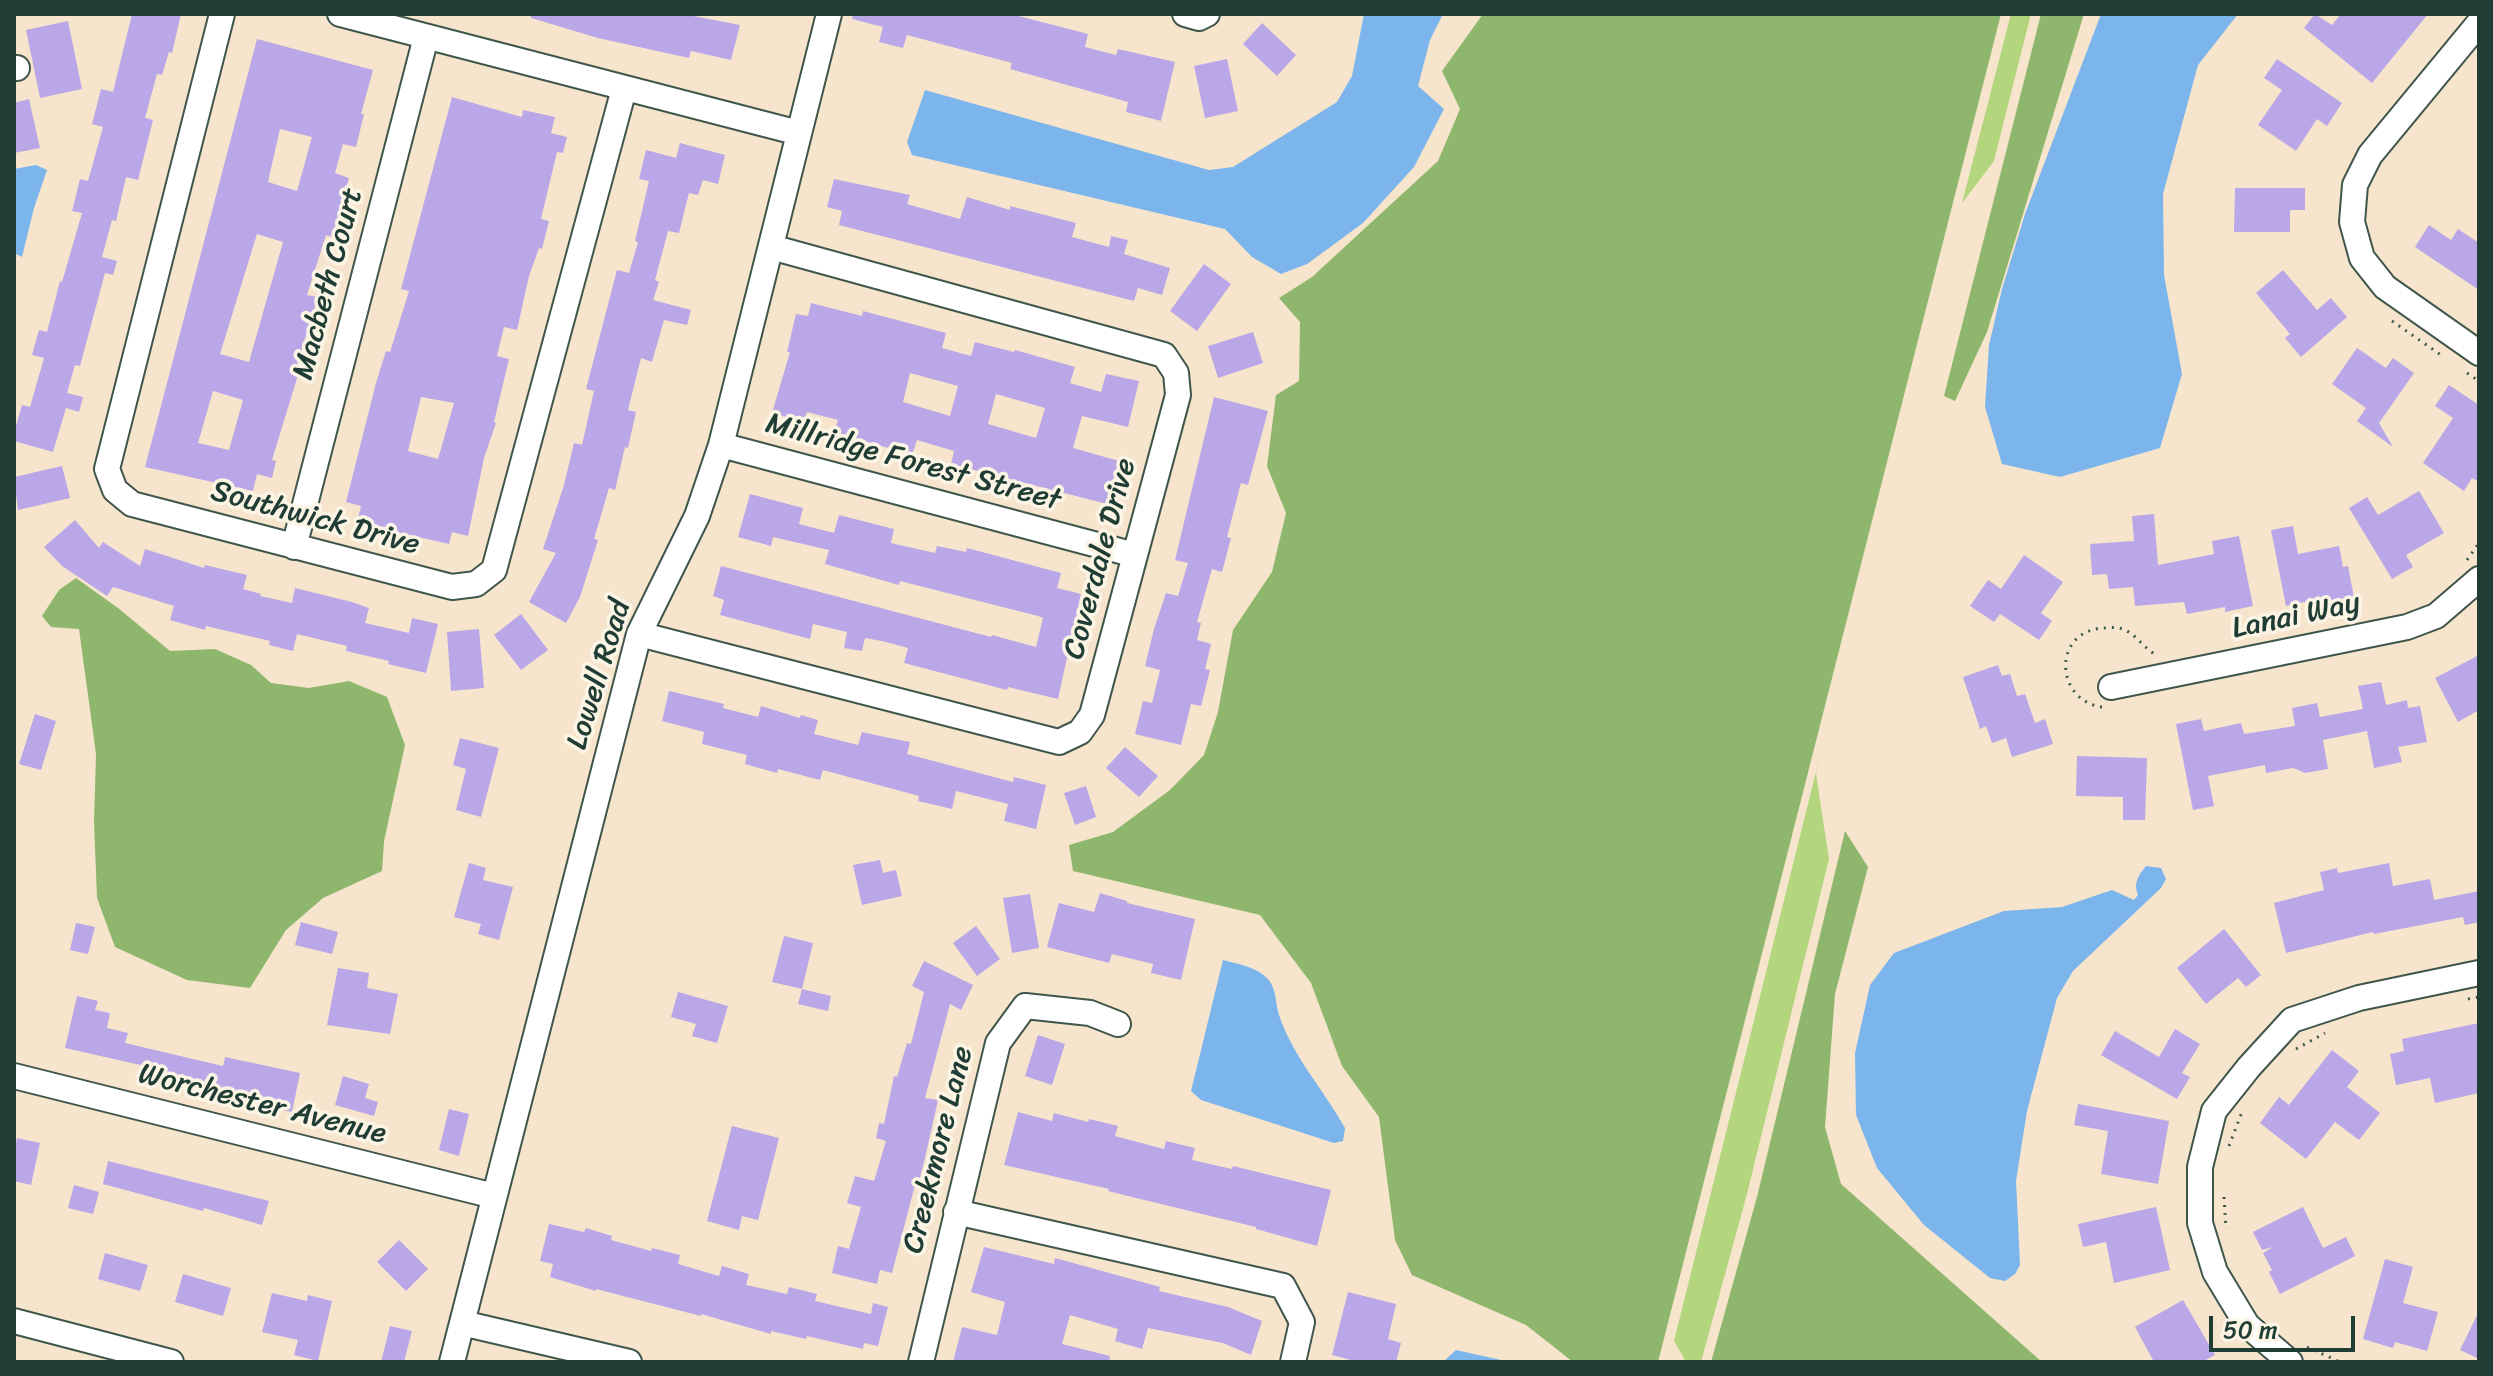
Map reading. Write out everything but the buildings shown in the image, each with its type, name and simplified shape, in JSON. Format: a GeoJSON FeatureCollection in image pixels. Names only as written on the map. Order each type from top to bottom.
{"type":"FeatureCollection","features":[{"type":"Feature","properties":{"kind":"street","name":"Southwick Drive"},"geometry":{"type":"LineString","coordinates":[[222,14],[107,469],[115,490],[132,504],[452,587],[476,584],[494,570],[624,89]]}},
{"type":"Feature","properties":{"kind":"street"},"geometry":{"type":"LineString","coordinates":[[340,14],[799,133]]}},
{"type":"Feature","properties":{"kind":"street","name":"Lowell Road"},"geometry":{"type":"LineString","coordinates":[[452,1362],[639,634],[697,516],[721,445],[829,14]]}},
{"type":"Feature","properties":{"kind":"street"},"geometry":{"type":"LineString","coordinates":[[1185,14],[1199,18],[1207,14]]}},
{"type":"Feature","properties":{"kind":"street"},"geometry":{"type":"LineString","coordinates":[[2473,363],[2385,287],[2362,258],[2352,222],[2355,185],[2370,155],[2479,23]]}},
{"type":"Feature","properties":{"kind":"street","name":"Macbeth Court"},"geometry":{"type":"LineString","coordinates":[[294,547],[426,37]]}},
{"type":"Feature","properties":{"kind":"street","name":"Coverdale Drive"},"geometry":{"type":"LineString","coordinates":[[639,634],[1059,742],[1080,732],[1092,715],[1178,395],[1176,373],[1164,355],[771,247]]}},
{"type":"Feature","properties":{"kind":"street","name":"Millridge Forest Street"},"geometry":{"type":"LineString","coordinates":[[721,445],[1135,555]]}},
{"type":"Feature","properties":{"kind":"street","name":"Lanai Way"},"geometry":{"type":"LineString","coordinates":[[2111,687],[2407,627],[2436,616],[2479,579]]}},
{"type":"Feature","properties":{"kind":"street"},"geometry":{"type":"LineString","coordinates":[[2298,1354],[2247,1325],[2215,1272],[2200,1223],[2200,1167],[2214,1111],[2292,1020],[2359,998],[2479,973]]}},
{"type":"Feature","properties":{"kind":"street","name":"Creekmore Lane"},"geometry":{"type":"LineString","coordinates":[[921,1362],[998,1043],[1025,1006],[1090,1013],[1118,1024]]}},
{"type":"Feature","properties":{"kind":"street","name":"Worchester Avenue"},"geometry":{"type":"LineString","coordinates":[[14,1076],[494,1196]]}},
{"type":"Feature","properties":{"kind":"street"},"geometry":{"type":"LineString","coordinates":[[956,1212],[1283,1286],[1302,1322],[1293,1362]]}},
{"type":"Feature","properties":{"kind":"street"},"geometry":{"type":"LineString","coordinates":[[14,1321],[171,1362]]}},
{"type":"Feature","properties":{"kind":"street"},"geometry":{"type":"LineString","coordinates":[[462,1323],[629,1362]]}},
{"type":"Feature","properties":{"kind":"path"},"geometry":{"type":"LineString","coordinates":[[2385,315],[2442,356]]}},
{"type":"Feature","properties":{"kind":"path"},"geometry":{"type":"LineString","coordinates":[[2473,363],[2479,381]]}},
{"type":"Feature","properties":{"kind":"path"},"geometry":{"type":"LineString","coordinates":[[2469,999],[2479,997]]}},
{"type":"Feature","properties":{"kind":"path"},"geometry":{"type":"LineString","coordinates":[[2287,1058],[2296,1049],[2332,1030]]}},
{"type":"Feature","properties":{"kind":"path"},"geometry":{"type":"LineString","coordinates":[[2228,1149],[2244,1108]]}},
{"type":"Feature","properties":{"kind":"path"},"geometry":{"type":"LineString","coordinates":[[2223,1191],[2226,1236]]}},
{"type":"Feature","properties":{"kind":"path"},"geometry":{"type":"LineString","coordinates":[[2298,1354],[2340,1362]]}},
{"type":"Feature","properties":{"kind":"green space"},"geometry":{"type":"Polygon","coordinates":[[[1483,14],[2001,14],[1658,1362],[1573,1362],[1526,1325],[1412,1275],[1395,1240],[1379,1117],[1342,1066],[1311,983],[1260,915],[1073,871],[1069,845],[1113,832],[1170,790],[1204,755],[1218,712],[1233,630],[1272,572],[1286,513],[1267,466],[1276,395],[1299,381],[1300,322],[1279,298],[1312,277],[1438,161],[1460,109],[1442,71],[1483,14]]]}},
{"type":"Feature","properties":{"kind":"green space"},"geometry":{"type":"Polygon","coordinates":[[[2011,14],[2031,14],[1994,161],[1962,203],[2011,14]]]}},
{"type":"Feature","properties":{"kind":"green space"},"geometry":{"type":"Polygon","coordinates":[[[2041,14],[2084,14],[1987,332],[1955,401],[1944,396],[2041,14]]]}},
{"type":"Feature","properties":{"kind":"green space"},"geometry":{"type":"Polygon","coordinates":[[[76,578],[170,651],[215,649],[251,665],[271,683],[309,688],[349,681],[387,697],[405,745],[384,841],[382,871],[323,898],[286,930],[250,988],[187,980],[115,947],[97,898],[94,822],[96,754],[79,629],[51,627],[42,616],[59,590],[76,578]]]}},
{"type":"Feature","properties":{"kind":"green space"},"geometry":{"type":"Polygon","coordinates":[[[1821,752],[1816,774],[1829,859],[1747,1194],[1701,1362],[1686,1362],[1674,1341],[1821,752]]]}},
{"type":"Feature","properties":{"kind":"green space"},"geometry":{"type":"Polygon","coordinates":[[[1845,831],[1868,867],[1835,994],[1825,1127],[1841,1184],[2042,1362],[1711,1362],[1757,1197],[1845,831]]]}},
{"type":"Feature","properties":{"kind":"water"},"geometry":{"type":"Polygon","coordinates":[[[1364,14],[1443,14],[1430,40],[1418,86],[1444,109],[1414,167],[1363,223],[1307,264],[1281,274],[1252,257],[1225,229],[912,155],[907,142],[925,90],[1209,170],[1233,167],[1337,102],[1352,76],[1364,14]]]}},
{"type":"Feature","properties":{"kind":"water"},"geometry":{"type":"Polygon","coordinates":[[[2101,14],[2238,14],[2198,65],[2163,194],[2164,275],[2182,374],[2160,448],[2060,477],[2002,464],[1985,407],[1989,345],[2025,214],[2101,14]]]}},
{"type":"Feature","properties":{"kind":"water"},"geometry":{"type":"Polygon","coordinates":[[[36,165],[47,170],[22,257],[14,253],[14,169],[36,165]]]}},
{"type":"Feature","properties":{"kind":"water"},"geometry":{"type":"Polygon","coordinates":[[[2146,866],[2161,868],[2166,879],[2161,888],[2073,971],[2057,998],[2027,1111],[2016,1181],[2020,1265],[2015,1274],[2005,1281],[1990,1278],[1924,1225],[1877,1168],[1856,1115],[1855,1053],[1870,985],[1894,953],[2004,911],[2062,907],[2112,890],[2134,900],[2138,895],[2137,880],[2146,866]]]}},
{"type":"Feature","properties":{"kind":"water"},"geometry":{"type":"Polygon","coordinates":[[[1223,960],[1253,969],[1271,983],[1279,1015],[1292,1045],[1345,1128],[1343,1141],[1334,1143],[1201,1100],[1191,1091],[1223,960]]]}},
{"type":"Feature","properties":{"kind":"water"},"geometry":{"type":"Polygon","coordinates":[[[1456,1350],[1510,1362],[1443,1362],[1456,1350]]]}}]}
